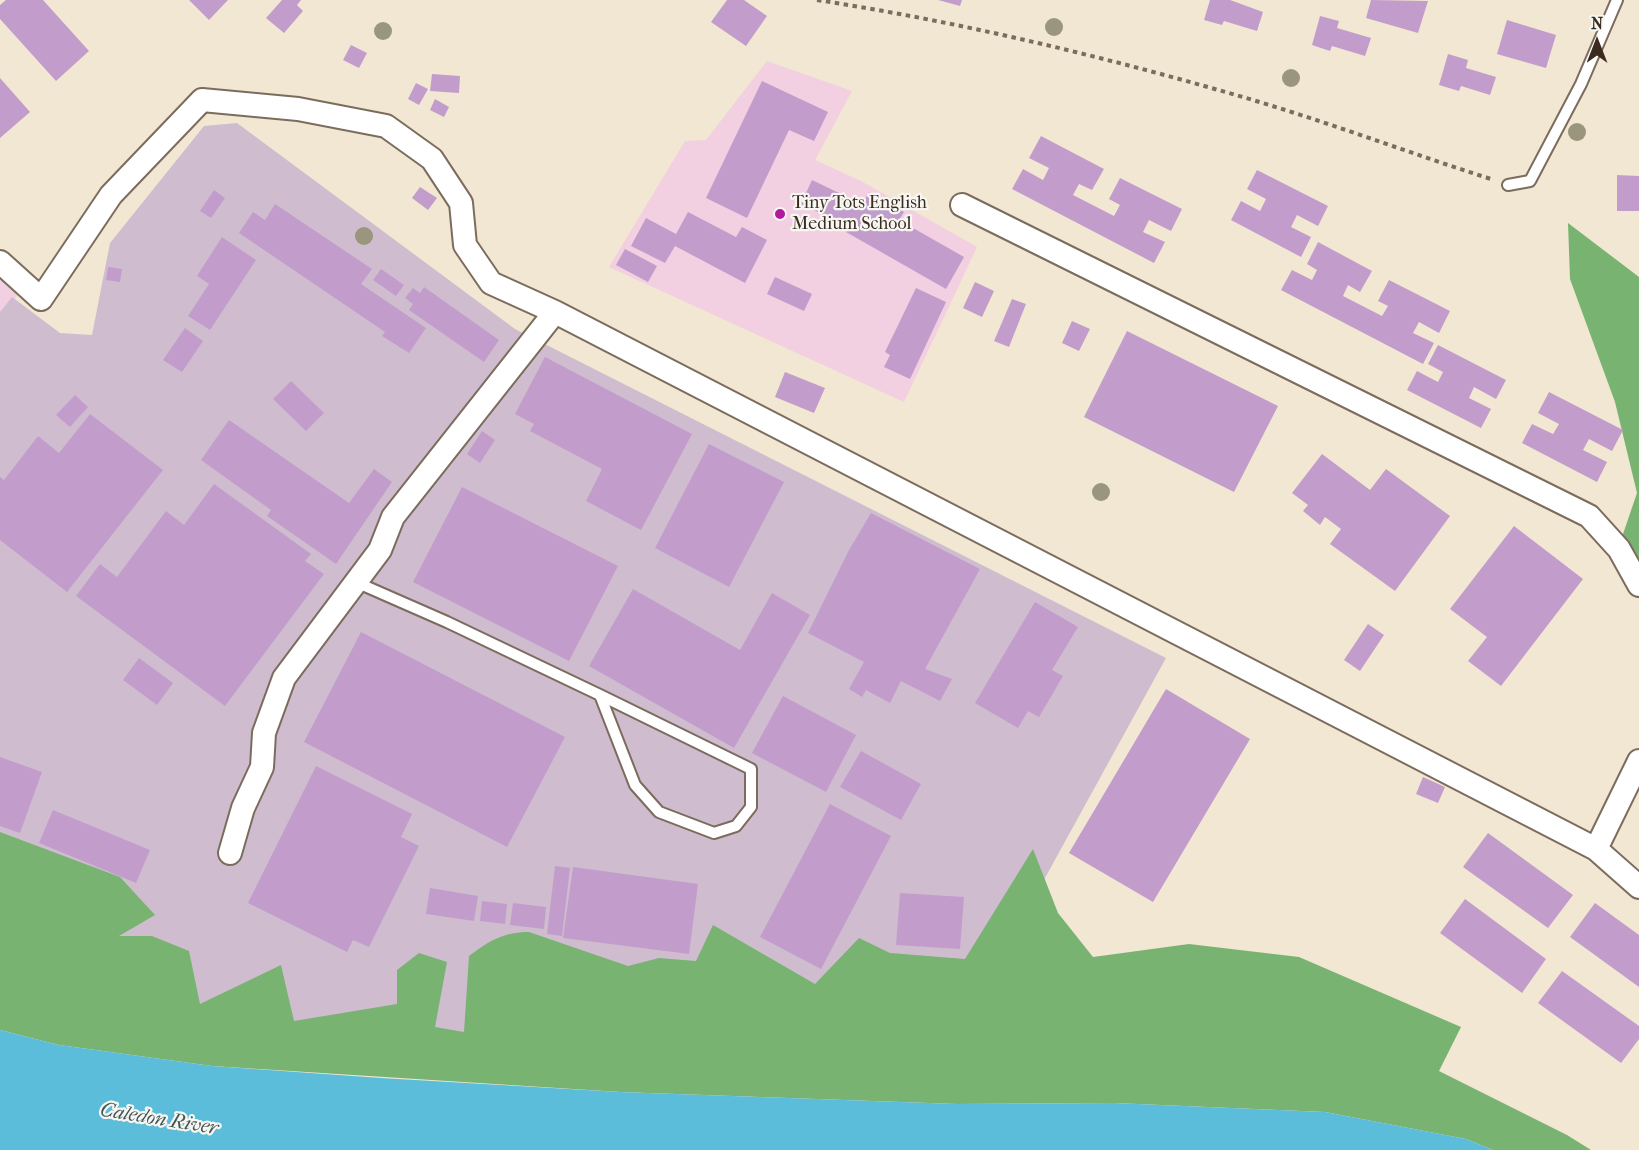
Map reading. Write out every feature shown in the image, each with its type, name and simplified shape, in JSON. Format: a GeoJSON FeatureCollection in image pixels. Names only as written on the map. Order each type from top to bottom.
{"type":"FeatureCollection","features":[{"type":"Feature","properties":{"kind":"street"},"geometry":{"type":"LineString","coordinates":[[0,262],[41,299],[111,195],[202,100],[298,109],[386,126],[432,159],[461,202],[465,245],[491,283],[555,312],[1596,849],[1639,887]]}},
{"type":"Feature","properties":{"kind":"street"},"geometry":{"type":"LineString","coordinates":[[962,205],[1589,516],[1619,549],[1639,585]]}},
{"type":"Feature","properties":{"kind":"street"},"geometry":{"type":"LineString","coordinates":[[230,853],[243,808],[262,767],[264,733],[284,678],[358,583],[380,550],[393,517],[555,312]]}},
{"type":"Feature","properties":{"kind":"street"},"geometry":{"type":"LineString","coordinates":[[1596,849],[1639,760]]}},
{"type":"Feature","properties":{"kind":"lane"},"geometry":{"type":"LineString","coordinates":[[1508,185],[1530,181],[1581,84],[1617,0]]}},
{"type":"Feature","properties":{"kind":"lane"},"geometry":{"type":"LineString","coordinates":[[358,583],[447,621],[600,695],[751,769],[751,807],[736,826],[714,832],[659,812],[635,785],[600,695]]}},
{"type":"Feature","properties":{"kind":"path"},"geometry":{"type":"LineString","coordinates":[[817,0],[889,11],[1097,58],[1247,98],[1508,185]]}},
{"type":"Feature","properties":{"kind":"shaded area","name":"Tiny Tots English Medium School"},"geometry":{"type":"Polygon","coordinates":[[[767,61],[852,91],[815,160],[861,181],[977,247],[904,402],[609,267],[685,141],[706,140],[767,61]]]}},
{"type":"Feature","properties":{"kind":"shaded area"},"geometry":{"type":"Polygon","coordinates":[[[237,123],[515,329],[1166,658],[985,987],[515,1034],[342,1040],[0,977],[0,312],[12,297],[60,333],[92,335],[110,243],[204,126],[237,123]]]}},
{"type":"Feature","properties":{"kind":"shaded area"},"geometry":{"type":"Polygon","coordinates":[[[0,278],[18,295],[0,317],[0,278]]]}},
{"type":"Feature","properties":{"kind":"green space"},"geometry":{"type":"Polygon","coordinates":[[[1568,223],[1639,277],[1639,570],[1622,537],[1637,493],[1615,402],[1570,279],[1568,223]]]}},
{"type":"Feature","properties":{"kind":"green space"},"geometry":{"type":"Polygon","coordinates":[[[0,832],[120,877],[155,915],[119,936],[152,936],[189,951],[200,1004],[281,965],[294,1021],[397,1004],[397,970],[419,953],[447,962],[435,1027],[464,1032],[469,956],[497,938],[520,932],[529,932],[628,966],[659,958],[696,961],[713,925],[815,984],[859,938],[890,953],[965,959],[1033,849],[1058,913],[1093,957],[1189,944],[1299,957],[1461,1027],[1439,1071],[1567,1135],[1591,1150],[1493,1150],[1466,1139],[1325,1112],[1114,1103],[957,1104],[620,1092],[212,1066],[59,1045],[0,1030],[0,832]]]}},
{"type":"Feature","properties":{"kind":"water","name":"Caledon River"},"geometry":{"type":"Polygon","coordinates":[[[0,1030],[59,1045],[212,1066],[381,1078],[620,1092],[957,1104],[1114,1103],[1325,1112],[1466,1139],[1493,1150],[0,1150],[0,1030]]]}},
{"type":"Feature","properties":{"kind":"building"},"geometry":{"type":"Polygon","coordinates":[[[6,0],[43,0],[89,51],[56,81],[0,19],[0,5],[6,0]]]}},
{"type":"Feature","properties":{"kind":"building"},"geometry":{"type":"Polygon","coordinates":[[[189,0],[228,0],[209,20],[189,0]]]}},
{"type":"Feature","properties":{"kind":"building"},"geometry":{"type":"Polygon","coordinates":[[[282,0],[301,0],[297,5],[303,11],[284,33],[266,18],[282,0]]]}},
{"type":"Feature","properties":{"kind":"building"},"geometry":{"type":"Polygon","coordinates":[[[727,0],[744,0],[767,16],[746,46],[711,22],[727,0]]]}},
{"type":"Feature","properties":{"kind":"building"},"geometry":{"type":"Polygon","coordinates":[[[938,0],[962,0],[960,6],[938,0]]]}},
{"type":"Feature","properties":{"kind":"building"},"geometry":{"type":"Polygon","coordinates":[[[1210,0],[1230,0],[1263,12],[1257,31],[1224,21],[1222,25],[1204,20],[1210,0]]]}},
{"type":"Feature","properties":{"kind":"building"},"geometry":{"type":"Polygon","coordinates":[[[1371,0],[1428,1],[1418,33],[1366,18],[1371,0]]]}},
{"type":"Feature","properties":{"kind":"building"},"geometry":{"type":"Polygon","coordinates":[[[1320,16],[1339,21],[1337,28],[1371,38],[1365,56],[1332,46],[1330,51],[1312,45],[1320,16]]]}},
{"type":"Feature","properties":{"kind":"building"},"geometry":{"type":"Polygon","coordinates":[[[1507,20],[1556,35],[1546,68],[1497,54],[1507,20]]]}},
{"type":"Feature","properties":{"kind":"building"},"geometry":{"type":"Polygon","coordinates":[[[351,45],[367,53],[359,68],[343,60],[351,45]]]}},
{"type":"Feature","properties":{"kind":"building"},"geometry":{"type":"Polygon","coordinates":[[[1448,54],[1468,60],[1466,68],[1496,77],[1490,95],[1461,86],[1459,91],[1439,85],[1448,54]]]}},
{"type":"Feature","properties":{"kind":"building"},"geometry":{"type":"Polygon","coordinates":[[[432,74],[460,76],[459,93],[430,91],[432,74]]]}},
{"type":"Feature","properties":{"kind":"building"},"geometry":{"type":"Polygon","coordinates":[[[0,78],[30,112],[0,138],[0,78]]]}},
{"type":"Feature","properties":{"kind":"building"},"geometry":{"type":"Polygon","coordinates":[[[762,81],[828,112],[814,141],[789,130],[747,218],[706,198],[762,81]]]}},
{"type":"Feature","properties":{"kind":"building"},"geometry":{"type":"Polygon","coordinates":[[[416,83],[428,89],[419,105],[408,99],[416,83]]]}},
{"type":"Feature","properties":{"kind":"building"},"geometry":{"type":"Polygon","coordinates":[[[435,99],[449,107],[444,117],[430,110],[435,99]]]}},
{"type":"Feature","properties":{"kind":"building"},"geometry":{"type":"Polygon","coordinates":[[[1041,136],[1104,169],[1092,190],[1079,184],[1073,195],[1114,216],[1120,205],[1109,199],[1120,178],[1182,209],[1171,231],[1149,220],[1143,232],[1165,242],[1154,263],[1012,189],[1023,169],[1043,180],[1049,168],[1029,158],[1041,136]]]}},
{"type":"Feature","properties":{"kind":"building"},"geometry":{"type":"Polygon","coordinates":[[[1257,170],[1328,206],[1318,226],[1297,215],[1291,227],[1311,237],[1301,257],[1231,220],[1241,201],[1260,211],[1266,199],[1247,189],[1257,170]]]}},
{"type":"Feature","properties":{"kind":"building"},"geometry":{"type":"Polygon","coordinates":[[[1617,175],[1639,176],[1639,211],[1617,211],[1617,175]]]}},
{"type":"Feature","properties":{"kind":"building"},"geometry":{"type":"Polygon","coordinates":[[[812,180],[862,204],[869,192],[904,212],[899,220],[964,257],[946,289],[846,232],[849,227],[801,204],[812,180]]]}},
{"type":"Feature","properties":{"kind":"building"},"geometry":{"type":"Polygon","coordinates":[[[420,187],[437,198],[428,210],[412,198],[420,187]]]}},
{"type":"Feature","properties":{"kind":"building"},"geometry":{"type":"Polygon","coordinates":[[[214,190],[225,198],[211,218],[200,211],[214,190]]]}},
{"type":"Feature","properties":{"kind":"building"},"geometry":{"type":"Polygon","coordinates":[[[275,204],[372,269],[361,284],[426,328],[409,353],[382,336],[385,332],[239,233],[253,212],[265,220],[275,204]]]}},
{"type":"Feature","properties":{"kind":"building"},"geometry":{"type":"Polygon","coordinates":[[[688,212],[736,237],[742,227],[767,240],[745,283],[675,246],[665,263],[631,246],[646,218],[676,234],[688,212]]]}},
{"type":"Feature","properties":{"kind":"building"},"geometry":{"type":"Polygon","coordinates":[[[222,237],[256,260],[210,330],[188,316],[209,284],[197,276],[222,237]]]}},
{"type":"Feature","properties":{"kind":"building"},"geometry":{"type":"Polygon","coordinates":[[[1318,242],[1372,271],[1360,292],[1348,285],[1343,296],[1382,316],[1388,306],[1378,301],[1389,280],[1450,311],[1439,333],[1419,322],[1413,333],[1434,343],[1423,364],[1281,290],[1292,270],[1312,280],[1317,270],[1307,264],[1318,242]]]}},
{"type":"Feature","properties":{"kind":"building"},"geometry":{"type":"Polygon","coordinates":[[[625,249],[657,266],[648,282],[616,265],[625,249]]]}},
{"type":"Feature","properties":{"kind":"building"},"geometry":{"type":"Polygon","coordinates":[[[108,267],[122,269],[120,282],[106,280],[108,267]]]}},
{"type":"Feature","properties":{"kind":"building"},"geometry":{"type":"Polygon","coordinates":[[[381,269],[404,285],[396,296],[373,280],[381,269]]]}},
{"type":"Feature","properties":{"kind":"building"},"geometry":{"type":"Polygon","coordinates":[[[775,277],[812,294],[804,311],[767,294],[775,277]]]}},
{"type":"Feature","properties":{"kind":"building"},"geometry":{"type":"Polygon","coordinates":[[[975,282],[994,291],[982,317],[963,308],[975,282]]]}},
{"type":"Feature","properties":{"kind":"building"},"geometry":{"type":"Polygon","coordinates":[[[424,287],[499,340],[484,362],[409,310],[413,304],[405,298],[413,288],[420,293],[424,287]]]}},
{"type":"Feature","properties":{"kind":"building"},"geometry":{"type":"Polygon","coordinates":[[[916,288],[946,302],[910,379],[884,367],[890,355],[885,352],[916,288]]]}},
{"type":"Feature","properties":{"kind":"building"},"geometry":{"type":"Polygon","coordinates":[[[1012,299],[1026,304],[1009,347],[994,341],[1012,299]]]}},
{"type":"Feature","properties":{"kind":"building"},"geometry":{"type":"Polygon","coordinates":[[[1072,321],[1090,329],[1079,351],[1062,343],[1072,321]]]}},
{"type":"Feature","properties":{"kind":"building"},"geometry":{"type":"Polygon","coordinates":[[[185,328],[203,341],[182,372],[163,360],[185,328]]]}},
{"type":"Feature","properties":{"kind":"building"},"geometry":{"type":"Polygon","coordinates":[[[1127,331],[1278,406],[1234,492],[1084,417],[1127,331]]]}},
{"type":"Feature","properties":{"kind":"building"},"geometry":{"type":"Polygon","coordinates":[[[1438,345],[1506,380],[1496,399],[1474,387],[1469,398],[1491,409],[1481,428],[1407,390],[1417,371],[1438,382],[1443,372],[1428,364],[1438,345]]]}},
{"type":"Feature","properties":{"kind":"building"},"geometry":{"type":"Polygon","coordinates":[[[545,357],[692,434],[641,530],[586,501],[602,469],[530,431],[534,424],[515,414],[545,357]]]}},
{"type":"Feature","properties":{"kind":"building"},"geometry":{"type":"Polygon","coordinates":[[[785,372],[825,388],[814,413],[775,397],[785,372]]]}},
{"type":"Feature","properties":{"kind":"building"},"geometry":{"type":"Polygon","coordinates":[[[291,381],[324,413],[306,431],[273,399],[291,381]]]}},
{"type":"Feature","properties":{"kind":"building"},"geometry":{"type":"Polygon","coordinates":[[[1549,392],[1623,430],[1612,451],[1589,439],[1583,450],[1607,462],[1597,482],[1522,443],[1532,424],[1553,434],[1559,424],[1538,413],[1549,392]]]}},
{"type":"Feature","properties":{"kind":"building"},"geometry":{"type":"Polygon","coordinates":[[[75,395],[88,407],[70,427],[56,415],[75,395]]]}},
{"type":"Feature","properties":{"kind":"building"},"geometry":{"type":"Polygon","coordinates":[[[90,414],[163,470],[67,592],[0,540],[0,477],[4,480],[38,436],[59,453],[90,414]]]}},
{"type":"Feature","properties":{"kind":"building"},"geometry":{"type":"Polygon","coordinates":[[[229,420],[349,503],[374,469],[392,482],[336,564],[267,516],[271,510],[201,460],[229,420]]]}},
{"type":"Feature","properties":{"kind":"building"},"geometry":{"type":"Polygon","coordinates":[[[482,431],[495,440],[480,463],[467,454],[482,431]]]}},
{"type":"Feature","properties":{"kind":"building"},"geometry":{"type":"Polygon","coordinates":[[[709,444],[784,482],[729,587],[655,548],[709,444]]]}},
{"type":"Feature","properties":{"kind":"building"},"geometry":{"type":"Polygon","coordinates":[[[1322,454],[1370,490],[1386,469],[1450,516],[1395,591],[1330,544],[1341,529],[1325,517],[1320,525],[1303,511],[1308,505],[1292,493],[1322,454]]]}},
{"type":"Feature","properties":{"kind":"building"},"geometry":{"type":"Polygon","coordinates":[[[214,484],[311,554],[305,561],[324,574],[225,706],[76,596],[100,564],[117,577],[166,511],[184,525],[214,484]]]}},
{"type":"Feature","properties":{"kind":"building"},"geometry":{"type":"Polygon","coordinates":[[[462,487],[618,566],[569,661],[413,582],[462,487]]]}},
{"type":"Feature","properties":{"kind":"building"},"geometry":{"type":"Polygon","coordinates":[[[871,513],[980,569],[925,669],[952,679],[940,701],[901,681],[890,703],[866,690],[862,697],[849,689],[864,662],[808,633],[848,552],[871,513]]]}},
{"type":"Feature","properties":{"kind":"building"},"geometry":{"type":"Polygon","coordinates":[[[1514,526],[1583,579],[1501,686],[1468,661],[1487,637],[1450,609],[1514,526]]]}},
{"type":"Feature","properties":{"kind":"building"},"geometry":{"type":"Polygon","coordinates":[[[633,589],[740,650],[772,593],[810,615],[734,748],[589,666],[633,589]]]}},
{"type":"Feature","properties":{"kind":"building"},"geometry":{"type":"Polygon","coordinates":[[[1035,602],[1078,627],[1052,670],[1063,676],[1039,717],[1028,711],[1018,728],[975,703],[1035,602]]]}},
{"type":"Feature","properties":{"kind":"building"},"geometry":{"type":"Polygon","coordinates":[[[1368,624],[1384,635],[1360,671],[1344,660],[1368,624]]]}},
{"type":"Feature","properties":{"kind":"building"},"geometry":{"type":"Polygon","coordinates":[[[361,632],[565,737],[507,847],[304,742],[361,632]]]}},
{"type":"Feature","properties":{"kind":"building"},"geometry":{"type":"Polygon","coordinates":[[[139,658],[173,683],[157,705],[123,680],[139,658]]]}},
{"type":"Feature","properties":{"kind":"building"},"geometry":{"type":"Polygon","coordinates":[[[1166,689],[1250,739],[1153,902],[1069,853],[1166,689]]]}},
{"type":"Feature","properties":{"kind":"building"},"geometry":{"type":"Polygon","coordinates":[[[783,696],[856,735],[826,792],[752,753],[783,696]]]}},
{"type":"Feature","properties":{"kind":"building"},"geometry":{"type":"Polygon","coordinates":[[[861,751],[921,784],[901,820],[840,787],[861,751]]]}},
{"type":"Feature","properties":{"kind":"building"},"geometry":{"type":"Polygon","coordinates":[[[0,757],[42,772],[20,833],[0,826],[0,757]]]}},
{"type":"Feature","properties":{"kind":"building"},"geometry":{"type":"Polygon","coordinates":[[[316,766],[412,814],[401,837],[419,846],[369,947],[353,940],[347,952],[248,903],[316,766]]]}},
{"type":"Feature","properties":{"kind":"building"},"geometry":{"type":"Polygon","coordinates":[[[1423,777],[1445,787],[1438,803],[1416,794],[1423,777]]]}},
{"type":"Feature","properties":{"kind":"building"},"geometry":{"type":"Polygon","coordinates":[[[830,804],[891,836],[821,969],[760,937],[830,804]]]}},
{"type":"Feature","properties":{"kind":"building"},"geometry":{"type":"Polygon","coordinates":[[[53,810],[150,850],[136,883],[39,843],[53,810]]]}},
{"type":"Feature","properties":{"kind":"building"},"geometry":{"type":"Polygon","coordinates":[[[1488,833],[1573,895],[1548,928],[1463,867],[1488,833]]]}},
{"type":"Feature","properties":{"kind":"building"},"geometry":{"type":"Polygon","coordinates":[[[555,866],[570,868],[562,936],[547,934],[555,866]]]}},
{"type":"Feature","properties":{"kind":"building"},"geometry":{"type":"Polygon","coordinates":[[[573,867],[698,884],[689,954],[563,938],[573,867]]]}},
{"type":"Feature","properties":{"kind":"building"},"geometry":{"type":"Polygon","coordinates":[[[430,888],[478,896],[474,921],[426,914],[430,888]]]}},
{"type":"Feature","properties":{"kind":"building"},"geometry":{"type":"Polygon","coordinates":[[[900,893],[964,897],[960,949],[896,945],[900,893]]]}},
{"type":"Feature","properties":{"kind":"building"},"geometry":{"type":"Polygon","coordinates":[[[1465,899],[1546,959],[1522,993],[1440,933],[1465,899]]]}},
{"type":"Feature","properties":{"kind":"building"},"geometry":{"type":"Polygon","coordinates":[[[482,901],[507,904],[505,924],[480,921],[482,901]]]}},
{"type":"Feature","properties":{"kind":"building"},"geometry":{"type":"Polygon","coordinates":[[[513,903],[546,907],[544,929],[510,925],[513,903]]]}},
{"type":"Feature","properties":{"kind":"building"},"geometry":{"type":"Polygon","coordinates":[[[1595,903],[1639,935],[1639,987],[1570,937],[1595,903]]]}},
{"type":"Feature","properties":{"kind":"building"},"geometry":{"type":"Polygon","coordinates":[[[1562,971],[1639,1026],[1639,1039],[1621,1063],[1538,1003],[1562,971]]]}},
{"type":"Feature","properties":{"kind":"place","name":"Tiny Tots English Medium School"},"geometry":{"type":"Point","coordinates":[780,214]}}]}
